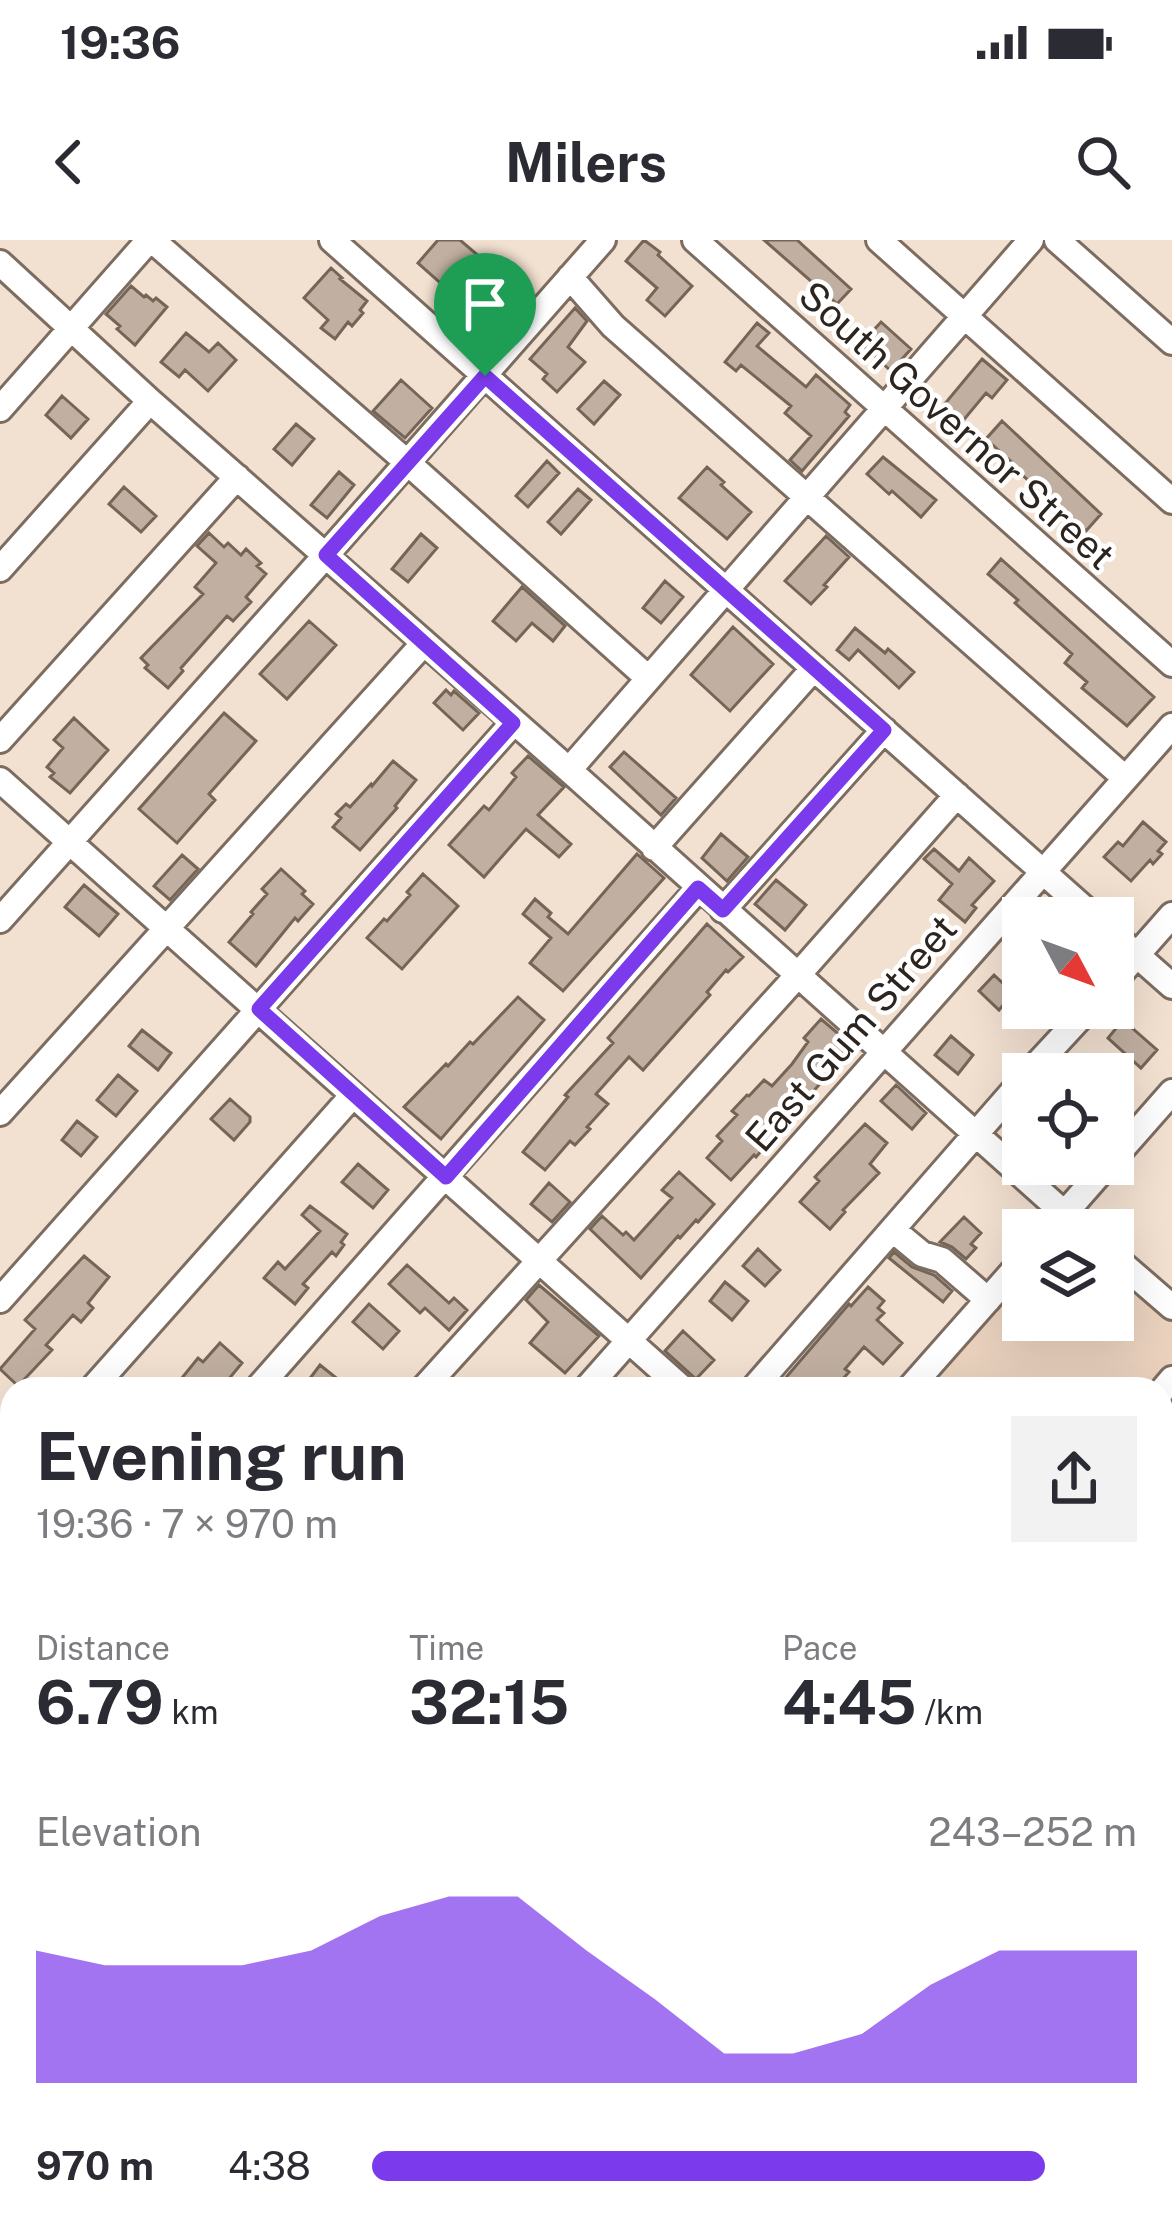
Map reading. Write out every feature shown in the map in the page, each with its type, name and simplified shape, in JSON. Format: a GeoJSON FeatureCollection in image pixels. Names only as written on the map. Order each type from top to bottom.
{"type":"FeatureCollection","features":[{"type":"Feature","properties":{"kind":"street"},"geometry":{"type":"LineString","coordinates":[[0,410],[150,240],[648,678]]}},
{"type":"Feature","properties":{"kind":"street"},"geometry":{"type":"LineString","coordinates":[[332,240],[1071,897]]}},
{"type":"Feature","properties":{"kind":"street"},"geometry":{"type":"LineString","coordinates":[[0,920],[602,240]]}},
{"type":"Feature","properties":{"kind":"street","name":"South Governor Street"},"geometry":{"type":"LineString","coordinates":[[695,240],[1172,664]]}},
{"type":"Feature","properties":{"kind":"street"},"geometry":{"type":"LineString","coordinates":[[879,240],[1172,501]]}},
{"type":"Feature","properties":{"kind":"street"},"geometry":{"type":"LineString","coordinates":[[569,770],[1031,240]]}},
{"type":"Feature","properties":{"kind":"street"},"geometry":{"type":"LineString","coordinates":[[1057,240],[1172,342]]}},
{"type":"Feature","properties":{"kind":"street"},"geometry":{"type":"LineString","coordinates":[[0,263],[976,1136],[1051,1209]]}},
{"type":"Feature","properties":{"kind":"street"},"geometry":{"type":"LineString","coordinates":[[570,277],[613,326],[1125,778]]}},
{"type":"Feature","properties":{"kind":"street"},"geometry":{"type":"LineString","coordinates":[[0,569],[150,401]]}},
{"type":"Feature","properties":{"kind":"street"},"geometry":{"type":"LineString","coordinates":[[0,740],[237,477]]}},
{"type":"Feature","properties":{"kind":"street"},"geometry":{"type":"LineString","coordinates":[[0,1113],[424,643]]}},
{"type":"Feature","properties":{"kind":"street"},"geometry":{"type":"LineString","coordinates":[[654,848],[814,668]]}},
{"type":"Feature","properties":{"kind":"street"},"geometry":{"type":"LineString","coordinates":[[0,1300],[513,723]]}},
{"type":"Feature","properties":{"kind":"street","name":"East Gum Street"},"geometry":{"type":"LineString","coordinates":[[596,1377],[1172,726]]}},
{"type":"Feature","properties":{"kind":"street"},"geometry":{"type":"LineString","coordinates":[[723,910],[884,730]]}},
{"type":"Feature","properties":{"kind":"street"},"geometry":{"type":"LineString","coordinates":[[0,780],[669,1377]]}},
{"type":"Feature","properties":{"kind":"street"},"geometry":{"type":"LineString","coordinates":[[434,1377],[957,795]]}},
{"type":"Feature","properties":{"kind":"street"},"geometry":{"type":"LineString","coordinates":[[268,1377],[698,888]]}},
{"type":"Feature","properties":{"kind":"street"},"geometry":{"type":"LineString","coordinates":[[1134,958],[1172,915]]}},
{"type":"Feature","properties":{"kind":"street"},"geometry":{"type":"LineString","coordinates":[[1134,952],[1172,986]]}},
{"type":"Feature","properties":{"kind":"street"},"geometry":{"type":"LineString","coordinates":[[1048,1053],[1071,1029]]}},
{"type":"Feature","properties":{"kind":"street"},"geometry":{"type":"LineString","coordinates":[[1134,1135],[1172,1092]]}},
{"type":"Feature","properties":{"kind":"street"},"geometry":{"type":"LineString","coordinates":[[103,1377],[353,1095]]}},
{"type":"Feature","properties":{"kind":"street"},"geometry":{"type":"LineString","coordinates":[[764,1377],[1002,1105]]}},
{"type":"Feature","properties":{"kind":"street"},"geometry":{"type":"LineString","coordinates":[[893,1230],[922,1255],[942,1260],[988,1300]]}},
{"type":"Feature","properties":{"kind":"street"},"geometry":{"type":"LineString","coordinates":[[1134,1274],[1172,1307]]}},
{"type":"Feature","properties":{"kind":"street"},"geometry":{"type":"LineString","coordinates":[[920,1377],[1002,1284]]}},
{"type":"Feature","properties":{"kind":"shaded area"},"geometry":{"type":"Polygon","coordinates":[[[1134,1282],[1172,1315],[1172,1377],[928,1377],[1002,1293],[1002,1341],[1134,1341],[1134,1282]]]}},
{"type":"Feature","properties":{"kind":"building"},"geometry":{"type":"Polygon","coordinates":[[[438,240],[460,240],[510,287],[489,313],[486,310],[480,318],[418,263],[438,240]]]}},
{"type":"Feature","properties":{"kind":"building"},"geometry":{"type":"Polygon","coordinates":[[[644,240],[692,286],[665,316],[647,300],[657,288],[626,261],[644,240]]]}},
{"type":"Feature","properties":{"kind":"building"},"geometry":{"type":"Polygon","coordinates":[[[764,240],[797,240],[851,289],[837,304],[764,240]]]}},
{"type":"Feature","properties":{"kind":"building"},"geometry":{"type":"Polygon","coordinates":[[[331,268],[367,301],[360,310],[363,313],[352,326],[348,322],[335,339],[321,328],[328,320],[304,298],[331,268]]]}},
{"type":"Feature","properties":{"kind":"building"},"geometry":{"type":"Polygon","coordinates":[[[131,286],[167,307],[135,345],[106,314],[131,286]]]}},
{"type":"Feature","properties":{"kind":"building"},"geometry":{"type":"Polygon","coordinates":[[[575,308],[587,321],[568,347],[585,362],[557,392],[543,379],[547,374],[530,359],[575,308]]]}},
{"type":"Feature","properties":{"kind":"building"},"geometry":{"type":"Polygon","coordinates":[[[881,322],[911,349],[891,371],[861,344],[881,322]]]}},
{"type":"Feature","properties":{"kind":"building"},"geometry":{"type":"Polygon","coordinates":[[[757,323],[769,333],[757,346],[806,387],[816,375],[850,405],[845,412],[849,416],[802,471],[790,460],[811,436],[785,413],[791,406],[741,365],[736,371],[725,362],[757,323]]]}},
{"type":"Feature","properties":{"kind":"building"},"geometry":{"type":"Polygon","coordinates":[[[186,333],[209,352],[218,343],[236,360],[208,391],[185,370],[179,377],[161,362],[186,333]]]}},
{"type":"Feature","properties":{"kind":"building"},"geometry":{"type":"Polygon","coordinates":[[[982,359],[1007,380],[992,398],[986,393],[957,428],[938,412],[982,359]]]}},
{"type":"Feature","properties":{"kind":"building"},"geometry":{"type":"Polygon","coordinates":[[[401,380],[432,408],[405,438],[373,411],[401,380]]]}},
{"type":"Feature","properties":{"kind":"building"},"geometry":{"type":"Polygon","coordinates":[[[604,381],[620,395],[594,424],[578,409],[604,381]]]}},
{"type":"Feature","properties":{"kind":"building"},"geometry":{"type":"Polygon","coordinates":[[[62,396],[88,419],[71,438],[46,415],[62,396]]]}},
{"type":"Feature","properties":{"kind":"building"},"geometry":{"type":"Polygon","coordinates":[[[1002,421],[1101,514],[1086,531],[986,439],[1002,421]]]}},
{"type":"Feature","properties":{"kind":"building"},"geometry":{"type":"Polygon","coordinates":[[[296,424],[314,439],[292,465],[274,449],[296,424]]]}},
{"type":"Feature","properties":{"kind":"building"},"geometry":{"type":"Polygon","coordinates":[[[883,457],[936,500],[921,517],[867,474],[883,457]]]}},
{"type":"Feature","properties":{"kind":"building"},"geometry":{"type":"Polygon","coordinates":[[[547,461],[559,473],[528,507],[516,496],[547,461]]]}},
{"type":"Feature","properties":{"kind":"building"},"geometry":{"type":"Polygon","coordinates":[[[707,467],[751,512],[727,539],[679,498],[707,467]]]}},
{"type":"Feature","properties":{"kind":"building"},"geometry":{"type":"Polygon","coordinates":[[[339,472],[354,485],[327,518],[311,505],[339,472]]]}},
{"type":"Feature","properties":{"kind":"building"},"geometry":{"type":"Polygon","coordinates":[[[124,487],[156,516],[141,532],[109,504],[124,487]]]}},
{"type":"Feature","properties":{"kind":"building"},"geometry":{"type":"Polygon","coordinates":[[[578,489],[591,500],[561,534],[548,522],[578,489]]]}},
{"type":"Feature","properties":{"kind":"building"},"geometry":{"type":"Polygon","coordinates":[[[209,533],[241,555],[246,549],[266,574],[246,597],[251,602],[233,621],[227,616],[168,688],[145,668],[148,665],[141,658],[203,594],[195,587],[216,563],[197,546],[209,533]]]}},
{"type":"Feature","properties":{"kind":"building"},"geometry":{"type":"Polygon","coordinates":[[[421,534],[437,548],[408,582],[392,569],[421,534]]]}},
{"type":"Feature","properties":{"kind":"building"},"geometry":{"type":"Polygon","coordinates":[[[826,536],[849,557],[811,604],[785,581],[826,536]]]}},
{"type":"Feature","properties":{"kind":"building"},"geometry":{"type":"Polygon","coordinates":[[[1001,559],[1154,697],[1127,726],[1082,688],[1087,682],[1065,663],[1072,654],[988,574],[1001,559]]]}},
{"type":"Feature","properties":{"kind":"building"},"geometry":{"type":"Polygon","coordinates":[[[665,581],[683,597],[661,623],[643,608],[665,581]]]}},
{"type":"Feature","properties":{"kind":"building"},"geometry":{"type":"Polygon","coordinates":[[[522,587],[565,626],[553,641],[532,623],[516,641],[493,621],[522,587]]]}},
{"type":"Feature","properties":{"kind":"building"},"geometry":{"type":"Polygon","coordinates":[[[309,621],[336,645],[287,699],[260,674],[309,621]]]}},
{"type":"Feature","properties":{"kind":"building"},"geometry":{"type":"Polygon","coordinates":[[[733,627],[773,664],[730,711],[691,675],[733,627]]]}},
{"type":"Feature","properties":{"kind":"building"},"geometry":{"type":"Polygon","coordinates":[[[855,628],[914,672],[899,688],[858,650],[849,660],[837,650],[855,628]]]}},
{"type":"Feature","properties":{"kind":"building"},"geometry":{"type":"Polygon","coordinates":[[[446,690],[451,695],[454,691],[479,713],[463,730],[434,703],[446,690]]]}},
{"type":"Feature","properties":{"kind":"building"},"geometry":{"type":"Polygon","coordinates":[[[224,713],[256,741],[209,794],[215,800],[177,843],[139,809],[224,713]]]}},
{"type":"Feature","properties":{"kind":"building"},"geometry":{"type":"Polygon","coordinates":[[[74,718],[108,750],[70,793],[50,777],[54,773],[47,767],[63,748],[54,740],[74,718]]]}},
{"type":"Feature","properties":{"kind":"building"},"geometry":{"type":"Polygon","coordinates":[[[624,752],[676,798],[661,815],[610,767],[624,752]]]}},
{"type":"Feature","properties":{"kind":"building"},"geometry":{"type":"Polygon","coordinates":[[[528,756],[564,787],[538,815],[571,844],[559,857],[526,829],[484,877],[449,845],[484,806],[489,810],[528,756]]]}},
{"type":"Feature","properties":{"kind":"building"},"geometry":{"type":"Polygon","coordinates":[[[393,761],[416,780],[360,850],[333,827],[341,818],[336,814],[346,804],[350,807],[393,761]]]}},
{"type":"Feature","properties":{"kind":"building"},"geometry":{"type":"Polygon","coordinates":[[[1143,822],[1166,842],[1158,851],[1162,854],[1131,881],[1104,857],[1118,842],[1123,846],[1143,822]]]}},
{"type":"Feature","properties":{"kind":"building"},"geometry":{"type":"Polygon","coordinates":[[[721,834],[748,857],[727,881],[702,858],[721,834]]]}},
{"type":"Feature","properties":{"kind":"building"},"geometry":{"type":"Polygon","coordinates":[[[934,849],[959,871],[969,858],[994,881],[972,905],[976,908],[965,922],[939,900],[952,884],[924,859],[934,849]]]}},
{"type":"Feature","properties":{"kind":"building"},"geometry":{"type":"Polygon","coordinates":[[[637,854],[664,878],[563,991],[530,963],[551,938],[523,914],[535,899],[568,934],[637,854]]]}},
{"type":"Feature","properties":{"kind":"building"},"geometry":{"type":"Polygon","coordinates":[[[182,855],[198,869],[170,900],[154,886],[182,855]]]}},
{"type":"Feature","properties":{"kind":"building"},"geometry":{"type":"Polygon","coordinates":[[[281,869],[313,904],[298,921],[295,918],[256,966],[229,942],[267,894],[262,889],[281,869]]]}},
{"type":"Feature","properties":{"kind":"building"},"geometry":{"type":"Polygon","coordinates":[[[423,874],[458,906],[402,969],[367,938],[410,895],[407,892],[423,874]]]}},
{"type":"Feature","properties":{"kind":"building"},"geometry":{"type":"Polygon","coordinates":[[[776,880],[806,905],[785,930],[755,904],[776,880]]]}},
{"type":"Feature","properties":{"kind":"building"},"geometry":{"type":"Polygon","coordinates":[[[84,885],[118,914],[99,936],[65,907],[84,885]]]}},
{"type":"Feature","properties":{"kind":"building"},"geometry":{"type":"Polygon","coordinates":[[[707,924],[743,957],[726,970],[707,992],[710,995],[643,1070],[629,1057],[596,1094],[608,1104],[587,1127],[590,1129],[575,1145],[570,1141],[545,1170],[523,1152],[568,1097],[565,1095],[613,1043],[608,1038],[707,924]]]}},
{"type":"Feature","properties":{"kind":"building"},"geometry":{"type":"Polygon","coordinates":[[[994,975],[1002,982],[1002,1006],[999,1010],[979,991],[994,975]]]}},
{"type":"Feature","properties":{"kind":"building"},"geometry":{"type":"Polygon","coordinates":[[[518,997],[544,1020],[441,1139],[404,1107],[518,997]]]}},
{"type":"Feature","properties":{"kind":"building"},"geometry":{"type":"Polygon","coordinates":[[[821,1019],[841,1036],[836,1040],[846,1049],[756,1157],[731,1180],[707,1158],[722,1141],[717,1136],[737,1115],[732,1111],[747,1095],[764,1080],[772,1086],[792,1064],[808,1042],[804,1038],[821,1019]]]}},
{"type":"Feature","properties":{"kind":"building"},"geometry":{"type":"Polygon","coordinates":[[[1116,1029],[1133,1029],[1157,1050],[1141,1068],[1134,1062],[1134,1053],[1124,1053],[1108,1038],[1116,1029]]]}},
{"type":"Feature","properties":{"kind":"building"},"geometry":{"type":"Polygon","coordinates":[[[142,1030],[171,1053],[158,1070],[129,1046],[142,1030]]]}},
{"type":"Feature","properties":{"kind":"building"},"geometry":{"type":"Polygon","coordinates":[[[951,1036],[973,1055],[958,1074],[935,1055],[951,1036]]]}},
{"type":"Feature","properties":{"kind":"building"},"geometry":{"type":"Polygon","coordinates":[[[118,1075],[137,1091],[116,1116],[97,1100],[118,1075]]]}},
{"type":"Feature","properties":{"kind":"building"},"geometry":{"type":"Polygon","coordinates":[[[896,1085],[926,1113],[912,1129],[881,1101],[896,1085]]]}},
{"type":"Feature","properties":{"kind":"building"},"geometry":{"type":"Polygon","coordinates":[[[230,1099],[250,1117],[234,1140],[211,1119],[230,1099]]]}},
{"type":"Feature","properties":{"kind":"building"},"geometry":{"type":"Polygon","coordinates":[[[77,1121],[97,1137],[81,1156],[62,1140],[77,1121]]]}},
{"type":"Feature","properties":{"kind":"building"},"geometry":{"type":"Polygon","coordinates":[[[865,1124],[887,1143],[870,1164],[879,1173],[830,1229],[800,1202],[819,1181],[815,1177],[865,1124]]]}},
{"type":"Feature","properties":{"kind":"building"},"geometry":{"type":"Polygon","coordinates":[[[358,1164],[388,1190],[373,1208],[342,1182],[358,1164]]]}},
{"type":"Feature","properties":{"kind":"building"},"geometry":{"type":"Polygon","coordinates":[[[679,1172],[714,1204],[641,1278],[590,1229],[602,1216],[634,1240],[672,1198],[662,1190],[679,1172]]]}},
{"type":"Feature","properties":{"kind":"building"},"geometry":{"type":"Polygon","coordinates":[[[549,1183],[570,1202],[552,1222],[531,1204],[549,1183]]]}},
{"type":"Feature","properties":{"kind":"building"},"geometry":{"type":"Polygon","coordinates":[[[310,1206],[347,1234],[336,1256],[332,1252],[303,1284],[308,1288],[295,1304],[264,1278],[278,1262],[285,1269],[320,1231],[302,1215],[310,1206]]]}},
{"type":"Feature","properties":{"kind":"building"},"geometry":{"type":"Polygon","coordinates":[[[964,1217],[981,1233],[966,1259],[940,1242],[964,1217]]]}},
{"type":"Feature","properties":{"kind":"building"},"geometry":{"type":"Polygon","coordinates":[[[758,1249],[780,1270],[765,1286],[743,1266],[758,1249]]]}},
{"type":"Feature","properties":{"kind":"building"},"geometry":{"type":"Polygon","coordinates":[[[894,1252],[952,1291],[943,1302],[889,1258],[894,1252]]]}},
{"type":"Feature","properties":{"kind":"building"},"geometry":{"type":"Polygon","coordinates":[[[84,1256],[109,1277],[88,1303],[93,1308],[81,1322],[73,1315],[46,1345],[52,1350],[26,1377],[8,1377],[0,1369],[35,1329],[25,1320],[84,1256]]]}},
{"type":"Feature","properties":{"kind":"building"},"geometry":{"type":"Polygon","coordinates":[[[407,1265],[449,1303],[454,1298],[467,1310],[449,1330],[425,1308],[420,1313],[389,1284],[407,1265]]]}},
{"type":"Feature","properties":{"kind":"building"},"geometry":{"type":"Polygon","coordinates":[[[725,1282],[748,1301],[732,1320],[710,1301],[725,1282]]]}},
{"type":"Feature","properties":{"kind":"building"},"geometry":{"type":"Polygon","coordinates":[[[539,1285],[599,1336],[565,1373],[530,1343],[548,1322],[526,1300],[539,1285]]]}},
{"type":"Feature","properties":{"kind":"building"},"geometry":{"type":"Polygon","coordinates":[[[868,1287],[884,1301],[878,1308],[884,1313],[877,1320],[902,1343],[883,1364],[864,1347],[845,1369],[849,1372],[845,1377],[786,1377],[849,1304],[868,1287]]]}},
{"type":"Feature","properties":{"kind":"building"},"geometry":{"type":"Polygon","coordinates":[[[369,1304],[399,1331],[383,1349],[353,1322],[369,1304]]]}},
{"type":"Feature","properties":{"kind":"building"},"geometry":{"type":"Polygon","coordinates":[[[683,1331],[714,1360],[694,1377],[665,1351],[683,1331]]]}},
{"type":"Feature","properties":{"kind":"building"},"geometry":{"type":"Polygon","coordinates":[[[220,1343],[242,1363],[230,1377],[183,1377],[198,1358],[203,1362],[220,1343]]]}},
{"type":"Feature","properties":{"kind":"building"},"geometry":{"type":"Polygon","coordinates":[[[320,1365],[335,1377],[311,1377],[320,1365]]]}},
{"type":"Feature","properties":{"kind":"route"},"geometry":{"type":"LineString","coordinates":[[485,376],[884,730],[723,910],[698,888],[446,1177],[259,1009],[513,723],[326,555],[485,376]]}}]}
